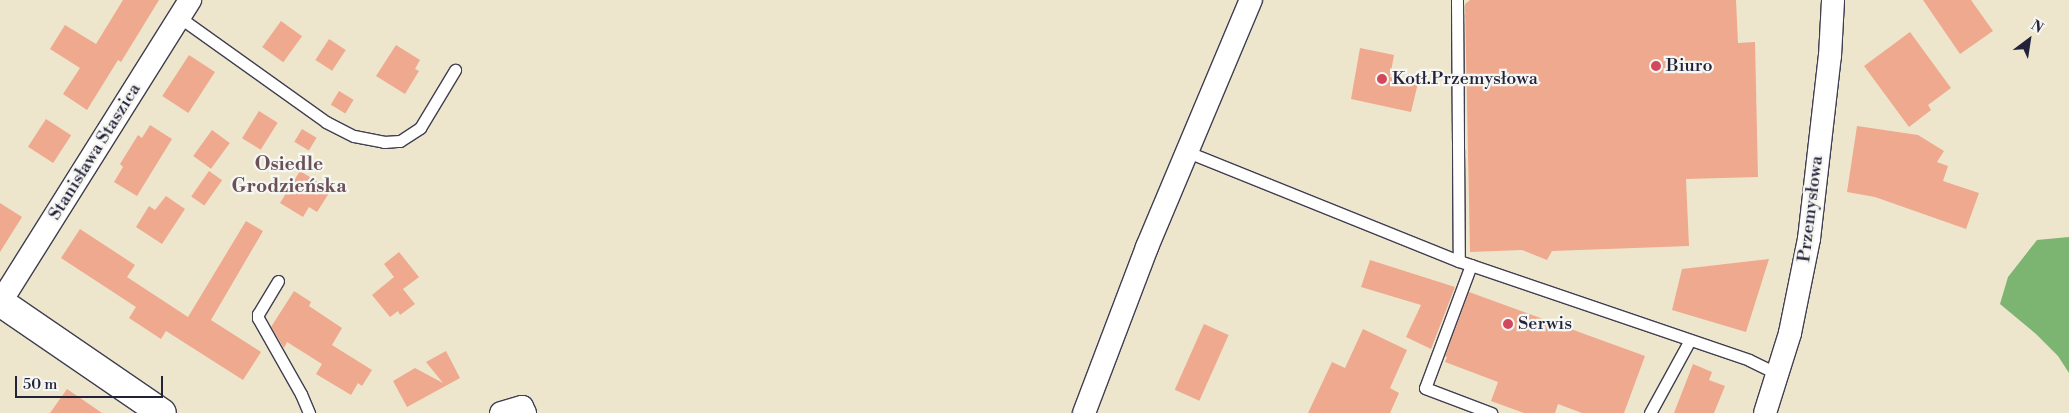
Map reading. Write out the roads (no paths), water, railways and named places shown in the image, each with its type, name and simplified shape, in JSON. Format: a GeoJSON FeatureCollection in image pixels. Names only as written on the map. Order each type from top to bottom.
{"type":"FeatureCollection","features":[{"type":"Feature","properties":{"kind":"street"},"geometry":{"type":"LineString","coordinates":[[1084,413],[1134,279],[1186,151],[1251,0]]}},
{"type":"Feature","properties":{"kind":"street","name":"Przemysłowa"},"geometry":{"type":"LineString","coordinates":[[1765,413],[1790,333],[1809,239],[1828,76],[1834,0]]}},
{"type":"Feature","properties":{"kind":"street","name":"Stanisława Staszica"},"geometry":{"type":"LineString","coordinates":[[0,303],[185,9]]}},
{"type":"Feature","properties":{"kind":"street"},"geometry":{"type":"LineString","coordinates":[[0,303],[162,413]]}},
{"type":"Feature","properties":{"kind":"lane"},"geometry":{"type":"LineString","coordinates":[[1457,0],[1459,261]]}},
{"type":"Feature","properties":{"kind":"lane"},"geometry":{"type":"LineString","coordinates":[[185,9],[326,122],[354,136],[384,142],[400,141],[420,128],[455,70]]}},
{"type":"Feature","properties":{"kind":"lane"},"geometry":{"type":"LineString","coordinates":[[1186,151],[1459,261],[1749,360],[1778,374]]}},
{"type":"Feature","properties":{"kind":"lane"},"geometry":{"type":"LineString","coordinates":[[1471,265],[1425,388],[1491,413]]}},
{"type":"Feature","properties":{"kind":"lane"},"geometry":{"type":"LineString","coordinates":[[278,281],[258,314],[258,318],[301,394],[309,413]]}},
{"type":"Feature","properties":{"kind":"lane"},"geometry":{"type":"LineString","coordinates":[[1650,413],[1690,340]]}},
{"type":"Feature","properties":{"kind":"place","name":"Biuro"},"geometry":{"type":"Point","coordinates":[1656,66]}},
{"type":"Feature","properties":{"kind":"place","name":"Kotł.Przemysłowa"},"geometry":{"type":"Point","coordinates":[1382,79]}},
{"type":"Feature","properties":{"kind":"place","name":"Serwis"},"geometry":{"type":"Point","coordinates":[1508,324]}},
{"type":"Feature","properties":{"kind":"district","name":"Osiedle Grodzieńska"},"geometry":{"type":"Point","coordinates":[289,176]}}]}
